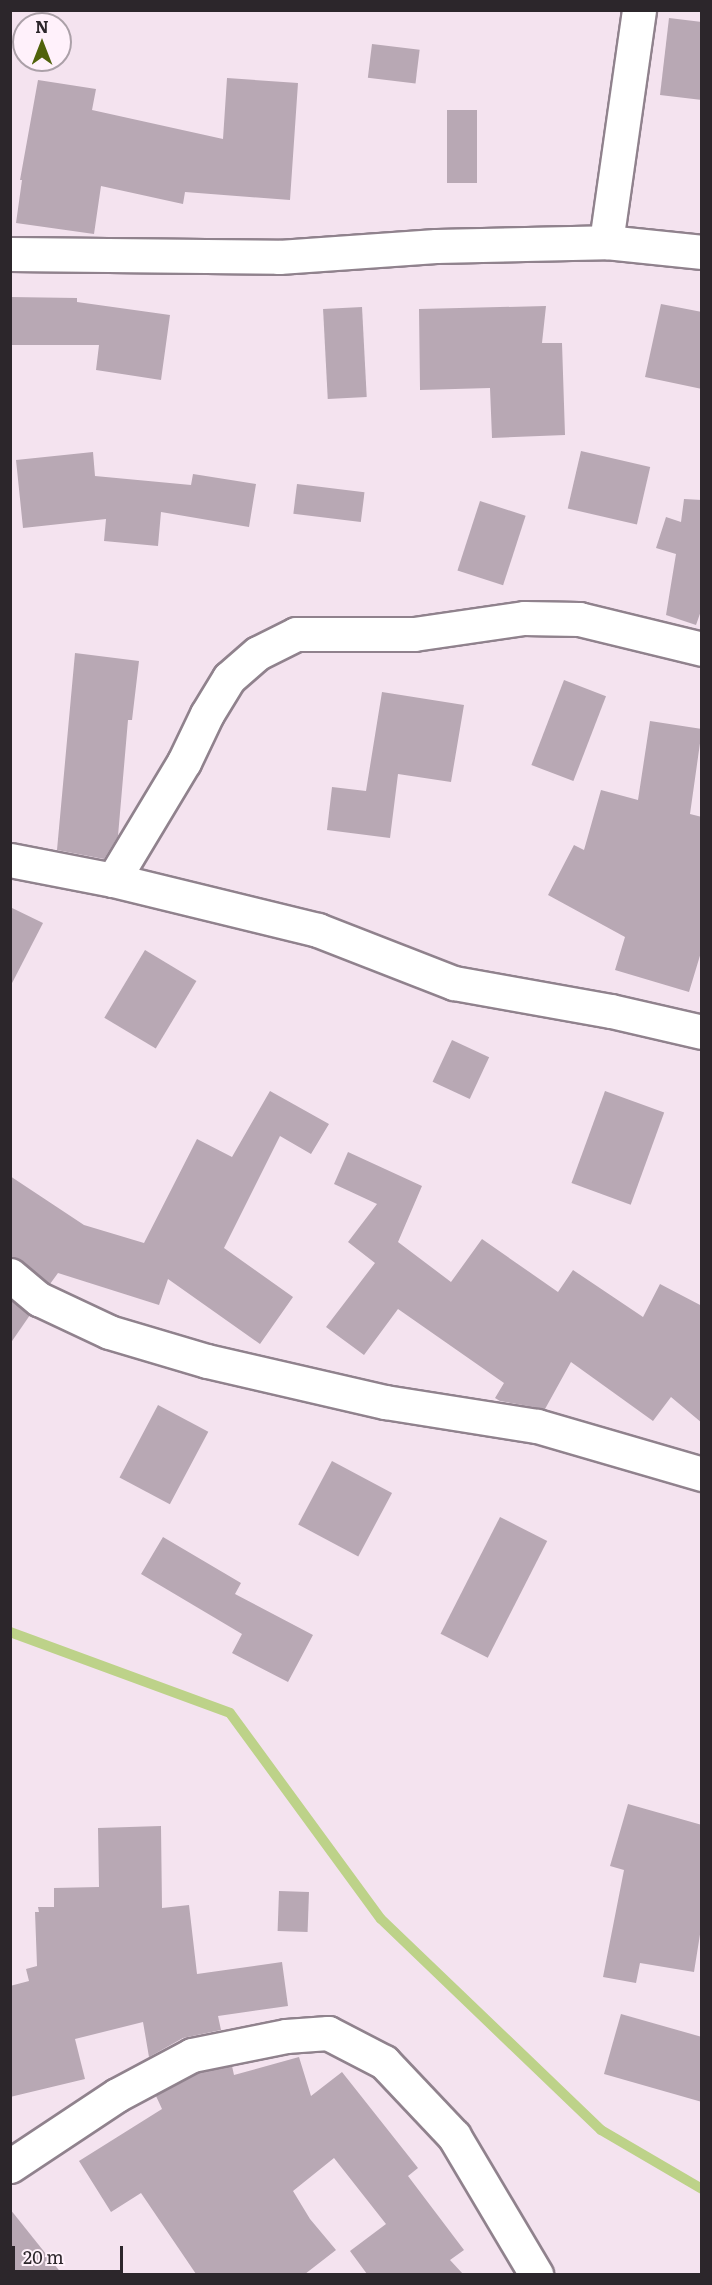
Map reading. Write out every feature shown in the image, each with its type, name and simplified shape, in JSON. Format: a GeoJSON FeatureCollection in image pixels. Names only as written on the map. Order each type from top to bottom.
{"type":"FeatureCollection","features":[{"type":"Feature","properties":{"kind":"street"},"geometry":{"type":"LineString","coordinates":[[606,242],[639,10]]}},
{"type":"Feature","properties":{"kind":"street"},"geometry":{"type":"LineString","coordinates":[[10,254],[279,257],[436,246],[606,242],[702,252]]}},
{"type":"Feature","properties":{"kind":"street"},"geometry":{"type":"LineString","coordinates":[[113,880],[184,762],[207,714],[229,678],[258,653],[296,634],[414,634],[524,618],[579,619],[702,649]]}},
{"type":"Feature","properties":{"kind":"street"},"geometry":{"type":"LineString","coordinates":[[10,860],[113,880],[318,930],[454,983],[611,1011],[702,1032]]}},
{"type":"Feature","properties":{"kind":"street"},"geometry":{"type":"LineString","coordinates":[[10,1275],[39,1299],[109,1332],[207,1361],[385,1402],[537,1426],[702,1474]]}},
{"type":"Feature","properties":{"kind":"street"},"geometry":{"type":"LineString","coordinates":[[10,2166],[117,2095],[192,2055],[286,2036],[328,2033],[384,2062],[454,2136],[536,2274]]}},
{"type":"Feature","properties":{"kind":"building"},"geometry":{"type":"Polygon","coordinates":[[[669,18],[702,22],[702,100],[660,95],[669,18]]]}},
{"type":"Feature","properties":{"kind":"building"},"geometry":{"type":"Polygon","coordinates":[[[372,44],[420,50],[415,84],[368,78],[372,44]]]}},
{"type":"Feature","properties":{"kind":"building"},"geometry":{"type":"Polygon","coordinates":[[[227,78],[298,83],[290,200],[185,192],[183,204],[101,186],[94,234],[16,223],[22,180],[20,180],[38,80],[96,89],[92,110],[223,139],[227,78]]]}},
{"type":"Feature","properties":{"kind":"building"},"geometry":{"type":"Polygon","coordinates":[[[447,110],[477,110],[477,183],[447,183],[447,110]]]}},
{"type":"Feature","properties":{"kind":"building"},"geometry":{"type":"Polygon","coordinates":[[[10,297],[77,298],[77,302],[170,315],[161,380],[96,370],[99,345],[10,345],[10,297]]]}},
{"type":"Feature","properties":{"kind":"building"},"geometry":{"type":"Polygon","coordinates":[[[661,304],[702,312],[702,389],[645,377],[661,304]]]}},
{"type":"Feature","properties":{"kind":"building"},"geometry":{"type":"Polygon","coordinates":[[[546,306],[542,343],[562,343],[565,435],[492,438],[490,388],[420,390],[419,309],[546,306]]]}},
{"type":"Feature","properties":{"kind":"building"},"geometry":{"type":"Polygon","coordinates":[[[362,307],[367,397],[328,399],[323,309],[362,307]]]}},
{"type":"Feature","properties":{"kind":"building"},"geometry":{"type":"Polygon","coordinates":[[[581,451],[650,467],[637,524],[568,508],[581,451]]]}},
{"type":"Feature","properties":{"kind":"building"},"geometry":{"type":"Polygon","coordinates":[[[93,452],[95,476],[191,485],[193,474],[256,484],[249,527],[161,512],[158,546],[104,541],[106,519],[23,528],[16,460],[93,452]]]}},
{"type":"Feature","properties":{"kind":"building"},"geometry":{"type":"Polygon","coordinates":[[[297,484],[364,492],[361,522],[293,514],[297,484]]]}},
{"type":"Feature","properties":{"kind":"building"},"geometry":{"type":"Polygon","coordinates":[[[684,499],[702,500],[702,608],[696,625],[666,615],[676,554],[656,548],[666,517],[681,522],[684,499]]]}},
{"type":"Feature","properties":{"kind":"building"},"geometry":{"type":"Polygon","coordinates":[[[480,501],[526,516],[503,585],[457,570],[480,501]]]}},
{"type":"Feature","properties":{"kind":"building"},"geometry":{"type":"Polygon","coordinates":[[[75,653],[139,661],[132,720],[128,720],[118,836],[104,859],[57,850],[75,653]]]}},
{"type":"Feature","properties":{"kind":"building"},"geometry":{"type":"Polygon","coordinates":[[[564,680],[606,696],[573,781],[531,765],[564,680]]]}},
{"type":"Feature","properties":{"kind":"building"},"geometry":{"type":"Polygon","coordinates":[[[382,692],[464,705],[451,782],[398,774],[390,838],[327,830],[332,787],[366,791],[382,692]]]}},
{"type":"Feature","properties":{"kind":"building"},"geometry":{"type":"Polygon","coordinates":[[[650,721],[702,729],[690,814],[702,817],[702,949],[689,992],[615,970],[625,937],[548,895],[574,845],[584,850],[601,790],[638,800],[650,721]]]}},
{"type":"Feature","properties":{"kind":"building"},"geometry":{"type":"Polygon","coordinates":[[[10,907],[43,923],[10,987],[10,907]]]}},
{"type":"Feature","properties":{"kind":"building"},"geometry":{"type":"Polygon","coordinates":[[[145,950],[196,981],[156,1049],[104,1018],[145,950]]]}},
{"type":"Feature","properties":{"kind":"building"},"geometry":{"type":"Polygon","coordinates":[[[452,1040],[489,1057],[470,1099],[433,1082],[452,1040]]]}},
{"type":"Feature","properties":{"kind":"building"},"geometry":{"type":"Polygon","coordinates":[[[270,1091],[329,1124],[311,1154],[280,1136],[224,1248],[293,1297],[260,1344],[168,1279],[159,1305],[58,1273],[50,1284],[22,1261],[10,1257],[10,1176],[84,1225],[144,1243],[197,1139],[232,1157],[270,1091]]]}},
{"type":"Feature","properties":{"kind":"building"},"geometry":{"type":"Polygon","coordinates":[[[605,1091],[664,1113],[631,1205],[571,1183],[605,1091]]]}},
{"type":"Feature","properties":{"kind":"building"},"geometry":{"type":"Polygon","coordinates":[[[348,1152],[422,1186],[398,1242],[451,1282],[482,1239],[558,1292],[573,1270],[643,1317],[660,1284],[702,1306],[702,1423],[671,1397],[653,1421],[571,1362],[545,1409],[500,1401],[495,1398],[504,1383],[398,1309],[364,1355],[326,1327],[375,1263],[348,1242],[377,1204],[334,1184],[348,1152]]]}},
{"type":"Feature","properties":{"kind":"building"},"geometry":{"type":"Polygon","coordinates":[[[10,1300],[30,1315],[10,1344],[10,1300]]]}},
{"type":"Feature","properties":{"kind":"building"},"geometry":{"type":"Polygon","coordinates":[[[158,1405],[208,1432],[170,1504],[120,1477],[158,1405]]]}},
{"type":"Feature","properties":{"kind":"building"},"geometry":{"type":"Polygon","coordinates":[[[332,1461],[392,1493],[358,1556],[298,1525],[332,1461]]]}},
{"type":"Feature","properties":{"kind":"building"},"geometry":{"type":"Polygon","coordinates":[[[500,1517],[547,1541],[488,1658],[441,1634],[500,1517]]]}},
{"type":"Feature","properties":{"kind":"building"},"geometry":{"type":"Polygon","coordinates":[[[163,1537],[241,1583],[235,1594],[313,1635],[288,1682],[232,1653],[242,1634],[141,1574],[163,1537]]]}},
{"type":"Feature","properties":{"kind":"building"},"geometry":{"type":"Polygon","coordinates":[[[628,1804],[702,1825],[702,1922],[694,1972],[640,1963],[636,1983],[603,1977],[624,1870],[610,1866],[628,1804]]]}},
{"type":"Feature","properties":{"kind":"building"},"geometry":{"type":"Polygon","coordinates":[[[161,1826],[162,1908],[189,1905],[197,1974],[282,1962],[288,2006],[218,2016],[221,2030],[183,2038],[149,2057],[143,2022],[75,2039],[85,2079],[10,2097],[10,1986],[29,1981],[26,1969],[37,1966],[35,1912],[39,1912],[38,1907],[54,1907],[54,1888],[99,1887],[98,1828],[161,1826]]]}},
{"type":"Feature","properties":{"kind":"building"},"geometry":{"type":"Polygon","coordinates":[[[279,1891],[309,1892],[308,1932],[278,1931],[279,1891]]]}},
{"type":"Feature","properties":{"kind":"building"},"geometry":{"type":"Polygon","coordinates":[[[621,2014],[702,2037],[702,2102],[604,2074],[621,2014]]]}},
{"type":"Feature","properties":{"kind":"building"},"geometry":{"type":"Polygon","coordinates":[[[299,2057],[311,2096],[342,2072],[418,2168],[408,2176],[464,2250],[450,2260],[463,2274],[367,2274],[350,2251],[386,2224],[334,2158],[293,2191],[310,2219],[336,2250],[305,2274],[196,2274],[141,2193],[111,2212],[79,2161],[162,2109],[156,2096],[198,2073],[232,2066],[234,2075],[299,2057]]]}},
{"type":"Feature","properties":{"kind":"building"},"geometry":{"type":"Polygon","coordinates":[[[10,2209],[62,2274],[10,2274],[10,2209]]]}},
{"type":"Feature","properties":{"kind":"waterway"},"geometry":{"type":"LineString","coordinates":[[10,1632],[230,1713],[381,1919],[601,2130],[702,2189]]}}]}
